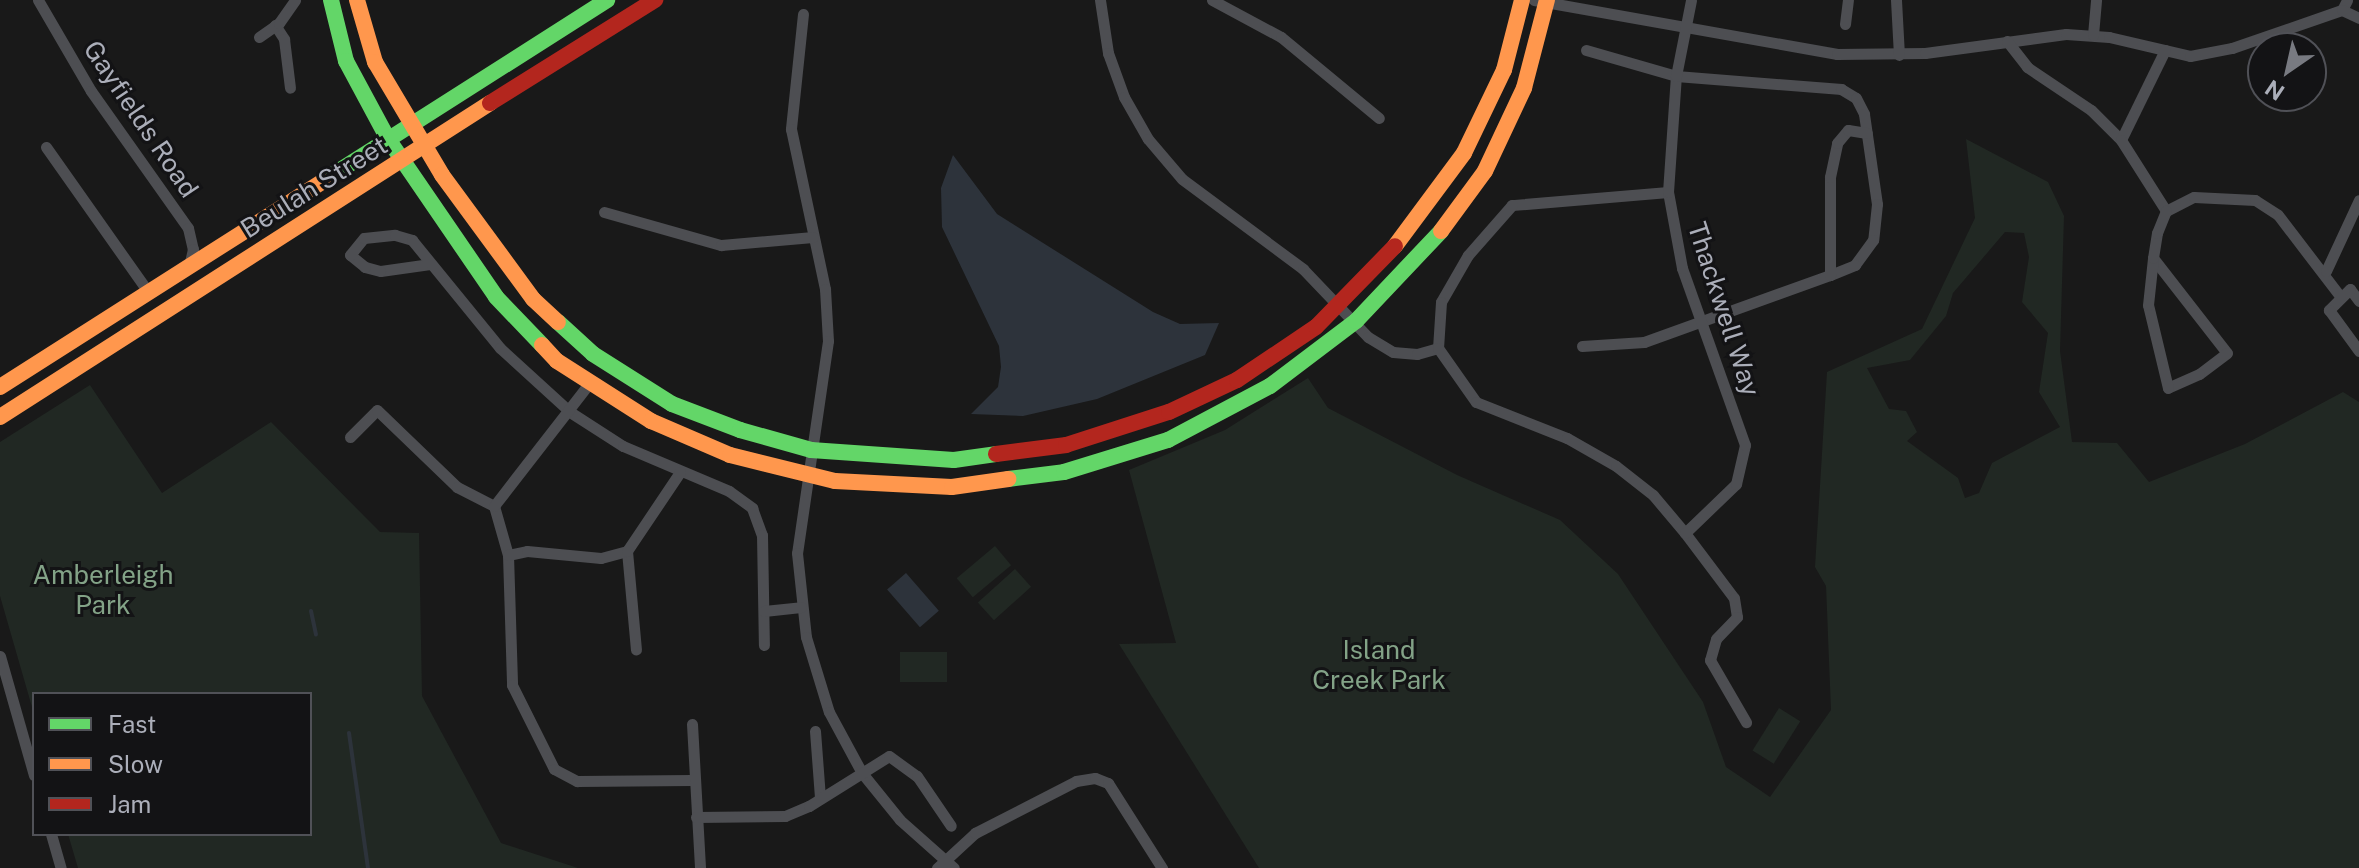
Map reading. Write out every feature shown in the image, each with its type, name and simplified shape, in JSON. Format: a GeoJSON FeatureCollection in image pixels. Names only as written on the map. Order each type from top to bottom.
{"type":"FeatureCollection","features":[{"type":"Feature","properties":{"kind":"street","name":"Gayfields Road"},"geometry":{"type":"LineString","coordinates":[[38,0],[91,91],[188,228],[193,249],[189,267]]}},
{"type":"Feature","properties":{"kind":"street"},"geometry":{"type":"LineString","coordinates":[[259,37],[275,25],[295,0]]}},
{"type":"Feature","properties":{"kind":"street"},"geometry":{"type":"LineString","coordinates":[[331,0],[346,61],[401,159],[496,297],[588,385],[651,421],[730,455],[809,476],[875,486],[952,487],[1025,480],[1098,464],[1168,440],[1236,407],[1356,321],[1425,254],[1485,171],[1524,88],[1543,1],[1790,48],[1899,55],[2007,41],[2093,35],[2190,56],[2215,53],[2345,5],[2359,18]]}},
{"type":"Feature","properties":{"kind":"street"},"geometry":{"type":"LineString","coordinates":[[357,0],[375,62],[424,148],[533,299],[593,354],[643,388],[703,419],[811,450],[954,460],[1099,437],[1169,412],[1237,380],[1304,336],[1405,236],[1464,153],[1504,70],[1522,0]]}},
{"type":"Feature","properties":{"kind":"street","name":"Beulah Street"},"geometry":{"type":"LineString","coordinates":[[0,387],[607,0]]}},
{"type":"Feature","properties":{"kind":"street","name":"Beulah Street"},"geometry":{"type":"LineString","coordinates":[[0,417],[655,0]]}},
{"type":"Feature","properties":{"kind":"street"},"geometry":{"type":"LineString","coordinates":[[1100,0],[1108,53],[1124,97],[1161,156],[1205,200],[1278,248],[1339,304],[1368,337],[1393,352],[1417,354],[1438,348]]}},
{"type":"Feature","properties":{"kind":"street"},"geometry":{"type":"LineString","coordinates":[[1212,0],[1281,37],[1379,118]]}},
{"type":"Feature","properties":{"kind":"street","name":"Thackwell Way"},"geometry":{"type":"LineString","coordinates":[[1685,533],[1728,496],[1744,456],[1738,420],[1682,268],[1668,192],[1676,76],[1691,0]]}},
{"type":"Feature","properties":{"kind":"street"},"geometry":{"type":"LineString","coordinates":[[1845,24],[1848,0]]}},
{"type":"Feature","properties":{"kind":"street"},"geometry":{"type":"LineString","coordinates":[[1896,0],[1899,55]]}},
{"type":"Feature","properties":{"kind":"street"},"geometry":{"type":"LineString","coordinates":[[2093,35],[2096,0]]}},
{"type":"Feature","properties":{"kind":"street"},"geometry":{"type":"LineString","coordinates":[[803,14],[791,129],[825,289],[828,341],[797,553],[801,607],[829,712],[862,773],[900,820],[945,865],[975,833],[1076,781],[1095,778],[1108,783],[1162,868]]}},
{"type":"Feature","properties":{"kind":"street"},"geometry":{"type":"LineString","coordinates":[[275,25],[284,39],[290,88]]}},
{"type":"Feature","properties":{"kind":"street"},"geometry":{"type":"LineString","coordinates":[[2007,41],[2027,67],[2091,110],[2121,140],[2166,211],[2153,258],[2151,332],[2168,388],[2199,374],[2227,353],[2153,258]]}},
{"type":"Feature","properties":{"kind":"street"},"geometry":{"type":"LineString","coordinates":[[1582,346],[1644,342],[1702,325],[1855,265],[1873,240],[1877,204],[1867,133],[1856,98],[1841,89],[1676,76],[1586,50]]}},
{"type":"Feature","properties":{"kind":"street"},"geometry":{"type":"LineString","coordinates":[[2121,140],[2165,50]]}},
{"type":"Feature","properties":{"kind":"street"},"geometry":{"type":"LineString","coordinates":[[1830,275],[1830,177],[1837,143],[1848,130],[1867,133]]}},
{"type":"Feature","properties":{"kind":"street"},"geometry":{"type":"LineString","coordinates":[[46,147],[149,293]]}},
{"type":"Feature","properties":{"kind":"street"},"geometry":{"type":"LineString","coordinates":[[1668,192],[1512,205],[1468,255],[1441,302],[1438,348],[1476,402],[1567,438],[1616,466],[1653,495],[1685,533],[1734,598],[1737,617],[1716,639],[1710,660],[1746,722]]}},
{"type":"Feature","properties":{"kind":"street"},"geometry":{"type":"LineString","coordinates":[[2166,211],[2194,197],[2255,200],[2278,215],[2326,271],[2340,296]]}},
{"type":"Feature","properties":{"kind":"street"},"geometry":{"type":"LineString","coordinates":[[2326,271],[2359,200]]}},
{"type":"Feature","properties":{"kind":"street"},"geometry":{"type":"LineString","coordinates":[[604,212],[721,245],[813,237]]}},
{"type":"Feature","properties":{"kind":"street"},"geometry":{"type":"LineString","coordinates":[[430,264],[380,271],[350,255],[364,238],[395,235],[412,240],[500,348],[570,412],[680,472],[729,491],[752,508],[762,535],[764,645]]}},
{"type":"Feature","properties":{"kind":"street"},"geometry":{"type":"LineString","coordinates":[[2359,301],[2350,289],[2329,310],[2359,351]]}},
{"type":"Feature","properties":{"kind":"street"},"geometry":{"type":"LineString","coordinates":[[494,506],[588,385]]}},
{"type":"Feature","properties":{"kind":"street"},"geometry":{"type":"LineString","coordinates":[[350,437],[377,410],[457,487],[494,506],[508,555],[512,685],[554,769],[577,781],[692,780]]}},
{"type":"Feature","properties":{"kind":"street"},"geometry":{"type":"LineString","coordinates":[[636,650],[627,551],[680,472]]}},
{"type":"Feature","properties":{"kind":"street"},"geometry":{"type":"LineString","coordinates":[[508,555],[527,551],[601,558],[627,551]]}},
{"type":"Feature","properties":{"kind":"street"},"geometry":{"type":"LineString","coordinates":[[764,611],[801,607]]}},
{"type":"Feature","properties":{"kind":"street"},"geometry":{"type":"LineString","coordinates":[[0,656],[32,768]]}},
{"type":"Feature","properties":{"kind":"street"},"geometry":{"type":"LineString","coordinates":[[692,724],[692,780],[700,868]]}},
{"type":"Feature","properties":{"kind":"street"},"geometry":{"type":"LineString","coordinates":[[815,731],[820,798]]}},
{"type":"Feature","properties":{"kind":"street"},"geometry":{"type":"LineString","coordinates":[[696,817],[785,816],[889,756],[900,759],[951,826]]}},
{"type":"Feature","properties":{"kind":"street"},"geometry":{"type":"LineString","coordinates":[[52,836],[61,868]]}},
{"type":"Feature","properties":{"kind":"green space","name":"Island Creek Park"},"geometry":{"type":"Polygon","coordinates":[[[1966,139],[2048,182],[2064,216],[2060,351],[2072,442],[2117,443],[2149,482],[2245,444],[2343,392],[2359,402],[2359,868],[1259,868],[1119,644],[1176,643],[1129,470],[1225,430],[1308,378],[1328,408],[1457,475],[1560,520],[1618,574],[1703,702],[1726,767],[1770,797],[1831,710],[1826,586],[1815,567],[1827,372],[1922,329],[1975,218],[1966,139]],[[2005,232],[1953,293],[1946,316],[1910,360],[1867,368],[1889,409],[1906,411],[1917,432],[1907,441],[1958,478],[1965,498],[1979,493],[1992,463],[2060,427],[2039,392],[2048,333],[2022,302],[2029,257],[2024,233],[2005,232]]]}},
{"type":"Feature","properties":{"kind":"green space","name":"Amberleigh Park"},"geometry":{"type":"Polygon","coordinates":[[[90,385],[162,493],[271,422],[380,532],[419,533],[422,696],[501,843],[578,868],[78,868],[69,836],[312,836],[312,692],[32,692],[32,707],[0,596],[0,442],[90,385]]]}},
{"type":"Feature","properties":{"kind":"green space"},"geometry":{"type":"Polygon","coordinates":[[[995,546],[1011,565],[973,597],[957,578],[995,546]]]}},
{"type":"Feature","properties":{"kind":"green space"},"geometry":{"type":"Polygon","coordinates":[[[1015,569],[1031,587],[994,620],[978,602],[1015,569]]]}},
{"type":"Feature","properties":{"kind":"green space"},"geometry":{"type":"Polygon","coordinates":[[[900,652],[947,652],[947,682],[900,682],[900,652]]]}},
{"type":"Feature","properties":{"kind":"green space"},"geometry":{"type":"Polygon","coordinates":[[[1779,708],[1800,721],[1774,764],[1753,750],[1779,708]]]}},
{"type":"Feature","properties":{"kind":"shaded area"},"geometry":{"type":"Polygon","coordinates":[[[953,155],[997,214],[1153,312],[1180,324],[1219,323],[1205,355],[1097,399],[1023,416],[971,414],[998,387],[1001,367],[999,346],[942,227],[941,188],[953,155]]]}},
{"type":"Feature","properties":{"kind":"shaded area"},"geometry":{"type":"Polygon","coordinates":[[[906,573],[939,611],[920,627],[887,589],[906,573]]]}},
{"type":"Feature","properties":{"kind":"waterway"},"geometry":{"type":"LineString","coordinates":[[311,611],[316,634]]}},
{"type":"Feature","properties":{"kind":"waterway"},"geometry":{"type":"LineString","coordinates":[[349,733],[368,868]]}},
{"type":"Feature","properties":{"kind":"traffic: fast"},"geometry":{"type":"LineString","coordinates":[[331,0],[346,61],[388,139],[496,297],[542,345]]}},
{"type":"Feature","properties":{"kind":"traffic: fast"},"geometry":{"type":"LineString","coordinates":[[323,181],[607,0]]}},
{"type":"Feature","properties":{"kind":"traffic: fast"},"geometry":{"type":"LineString","coordinates":[[1008,479],[1064,472],[1168,440],[1270,386],[1356,321],[1441,231]]}},
{"type":"Feature","properties":{"kind":"traffic: fast"},"geometry":{"type":"LineString","coordinates":[[558,322],[593,354],[672,404],[740,430],[811,450],[954,460],[996,454]]}},
{"type":"Feature","properties":{"kind":"traffic: slow"},"geometry":{"type":"LineString","coordinates":[[357,0],[375,62],[442,175],[533,299],[558,322]]}},
{"type":"Feature","properties":{"kind":"traffic: slow"},"geometry":{"type":"LineString","coordinates":[[1395,246],[1464,153],[1504,70],[1522,0]]}},
{"type":"Feature","properties":{"kind":"traffic: slow"},"geometry":{"type":"LineString","coordinates":[[1441,231],[1485,171],[1524,88],[1547,0]]}},
{"type":"Feature","properties":{"kind":"traffic: slow"},"geometry":{"type":"LineString","coordinates":[[0,417],[490,103]]}},
{"type":"Feature","properties":{"kind":"traffic: slow"},"geometry":{"type":"LineString","coordinates":[[0,387],[323,181]]}},
{"type":"Feature","properties":{"kind":"traffic: slow"},"geometry":{"type":"LineString","coordinates":[[542,345],[557,361],[651,421],[730,455],[835,481],[952,487],[1008,479]]}},
{"type":"Feature","properties":{"kind":"traffic: jam"},"geometry":{"type":"LineString","coordinates":[[490,103],[655,0]]}},
{"type":"Feature","properties":{"kind":"traffic: jam"},"geometry":{"type":"LineString","coordinates":[[996,454],[1066,445],[1169,412],[1237,380],[1316,327],[1395,246]]}}]}
